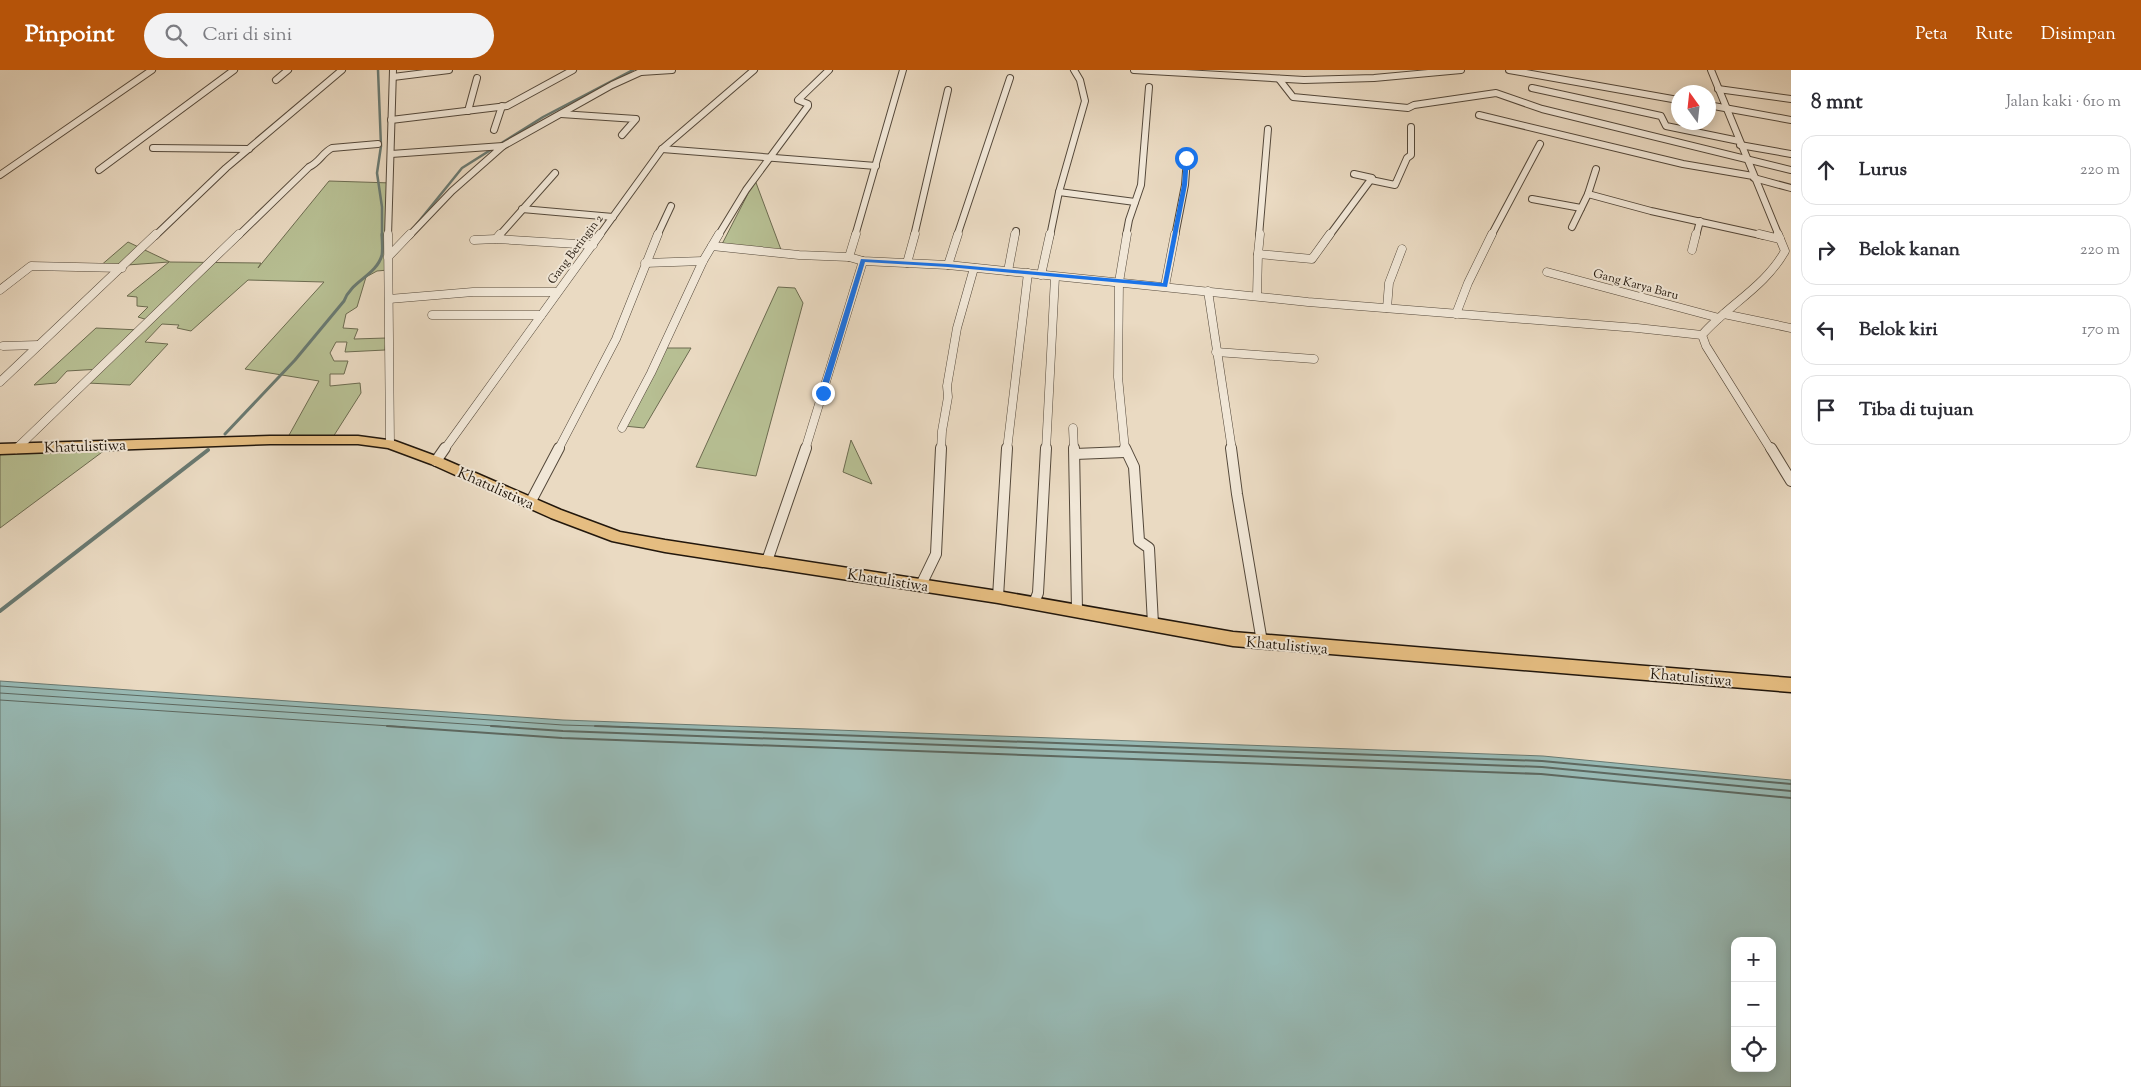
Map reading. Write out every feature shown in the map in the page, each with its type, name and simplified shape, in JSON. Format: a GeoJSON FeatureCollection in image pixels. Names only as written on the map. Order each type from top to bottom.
{"type":"FeatureCollection","features":[{"type":"Feature","properties":{"kind":"highway","name":"Khatulistiwa"},"geometry":{"type":"LineString","coordinates":[[0,450],[324,440],[390,444],[436,461],[556,514],[618,537],[665,546],[998,597],[1233,639],[1791,685]]}},
{"type":"Feature","properties":{"kind":"street"},"geometry":{"type":"LineString","coordinates":[[0,175],[152,70]]}},
{"type":"Feature","properties":{"kind":"street"},"geometry":{"type":"LineString","coordinates":[[99,170],[234,70]]}},
{"type":"Feature","properties":{"kind":"street"},"geometry":{"type":"LineString","coordinates":[[276,80],[288,70]]}},
{"type":"Feature","properties":{"kind":"street"},"geometry":{"type":"LineString","coordinates":[[0,382],[220,173],[342,70]]}},
{"type":"Feature","properties":{"kind":"street"},"geometry":{"type":"LineString","coordinates":[[390,444],[388,252],[393,74],[449,70]]}},
{"type":"Feature","properties":{"kind":"street"},"geometry":{"type":"LineString","coordinates":[[391,120],[512,104],[573,70]]}},
{"type":"Feature","properties":{"kind":"street"},"geometry":{"type":"LineString","coordinates":[[388,252],[501,146],[612,85],[643,71],[672,70]]}},
{"type":"Feature","properties":{"kind":"street","name":"Gang Beringin 2"},"geometry":{"type":"LineString","coordinates":[[436,461],[662,148],[754,70]]}},
{"type":"Feature","properties":{"kind":"street"},"geometry":{"type":"LineString","coordinates":[[622,428],[703,261],[746,190],[808,106],[808,104],[798,100],[829,70]]}},
{"type":"Feature","properties":{"kind":"street"},"geometry":{"type":"LineString","coordinates":[[849,257],[903,70]]}},
{"type":"Feature","properties":{"kind":"street"},"geometry":{"type":"LineString","coordinates":[[1041,274],[1059,192],[1085,101],[1080,80],[1074,70]]}},
{"type":"Feature","properties":{"kind":"street"},"geometry":{"type":"LineString","coordinates":[[1134,70],[1277,79],[1374,78],[1461,70]]}},
{"type":"Feature","properties":{"kind":"street"},"geometry":{"type":"LineString","coordinates":[[1264,70],[1277,79],[1293,97],[1408,108],[1414,105],[1496,93],[1542,109],[1791,170]]}},
{"type":"Feature","properties":{"kind":"street"},"geometry":{"type":"LineString","coordinates":[[1509,70],[1533,72],[1671,99]]}},
{"type":"Feature","properties":{"kind":"street"},"geometry":{"type":"LineString","coordinates":[[712,246],[799,255],[849,257],[863,260],[1008,271],[1387,308],[1702,335],[1771,275],[1788,252],[1780,240],[1753,177],[1711,70]]}},
{"type":"Feature","properties":{"kind":"street"},"geometry":{"type":"LineString","coordinates":[[468,110],[477,78]]}},
{"type":"Feature","properties":{"kind":"street"},"geometry":{"type":"LineString","coordinates":[[948,266],[983,154],[1000,113],[1010,78]]}},
{"type":"Feature","properties":{"kind":"street"},"geometry":{"type":"LineString","coordinates":[[1149,86],[1141,185],[1129,220],[1119,282],[1118,377],[1125,452],[1134,467],[1139,541],[1149,548],[1153,624]]}},
{"type":"Feature","properties":{"kind":"street"},"geometry":{"type":"LineString","coordinates":[[1532,88],[1661,116],[1664,118],[1666,126],[1791,154]]}},
{"type":"Feature","properties":{"kind":"street"},"geometry":{"type":"LineString","coordinates":[[1718,89],[1791,99]]}},
{"type":"Feature","properties":{"kind":"street"},"geometry":{"type":"LineString","coordinates":[[907,263],[913,250],[917,220],[926,193],[948,90]]}},
{"type":"Feature","properties":{"kind":"street"},"geometry":{"type":"LineString","coordinates":[[494,130],[502,106]]}},
{"type":"Feature","properties":{"kind":"street"},"geometry":{"type":"LineString","coordinates":[[1716,106],[1791,120]]}},
{"type":"Feature","properties":{"kind":"street"},"geometry":{"type":"LineString","coordinates":[[560,114],[636,120],[622,135]]}},
{"type":"Feature","properties":{"kind":"street"},"geometry":{"type":"LineString","coordinates":[[1479,115],[1683,164],[1753,177],[1791,188]]}},
{"type":"Feature","properties":{"kind":"street"},"geometry":{"type":"LineString","coordinates":[[1370,180],[1395,185],[1407,158],[1411,156],[1411,127]]}},
{"type":"Feature","properties":{"kind":"street"},"geometry":{"type":"LineString","coordinates":[[1257,296],[1258,254],[1268,129]]}},
{"type":"Feature","properties":{"kind":"street"},"geometry":{"type":"LineString","coordinates":[[16,449],[296,179],[309,167],[319,162],[326,151],[332,148],[378,144]]}},
{"type":"Feature","properties":{"kind":"street"},"geometry":{"type":"LineString","coordinates":[[1456,314],[1468,283],[1507,203],[1540,144]]}},
{"type":"Feature","properties":{"kind":"street"},"geometry":{"type":"LineString","coordinates":[[392,154],[501,146]]}},
{"type":"Feature","properties":{"kind":"street"},"geometry":{"type":"LineString","coordinates":[[154,148],[249,149]]}},
{"type":"Feature","properties":{"kind":"street"},"geometry":{"type":"LineString","coordinates":[[662,148],[876,166]]}},
{"type":"Feature","properties":{"kind":"street"},"geometry":{"type":"LineString","coordinates":[[1165,286],[1185,185],[1186,158]]}},
{"type":"Feature","properties":{"kind":"street"},"geometry":{"type":"LineString","coordinates":[[1572,227],[1588,194],[1596,169]]}},
{"type":"Feature","properties":{"kind":"street"},"geometry":{"type":"LineString","coordinates":[[496,239],[555,173]]}},
{"type":"Feature","properties":{"kind":"street"},"geometry":{"type":"LineString","coordinates":[[1354,174],[1372,178],[1370,180]]}},
{"type":"Feature","properties":{"kind":"street"},"geometry":{"type":"LineString","coordinates":[[1258,254],[1312,259],[1370,180]]}},
{"type":"Feature","properties":{"kind":"street"},"geometry":{"type":"LineString","coordinates":[[1059,192],[1135,202]]}},
{"type":"Feature","properties":{"kind":"street"},"geometry":{"type":"LineString","coordinates":[[1588,194],[1780,240]]}},
{"type":"Feature","properties":{"kind":"street"},"geometry":{"type":"LineString","coordinates":[[1532,198],[1581,208]]}},
{"type":"Feature","properties":{"kind":"street"},"geometry":{"type":"LineString","coordinates":[[530,503],[608,355],[627,314],[646,263],[671,206]]}},
{"type":"Feature","properties":{"kind":"street"},"geometry":{"type":"LineString","coordinates":[[522,209],[613,217]]}},
{"type":"Feature","properties":{"kind":"street"},"geometry":{"type":"LineString","coordinates":[[1692,250],[1700,222]]}},
{"type":"Feature","properties":{"kind":"street"},"geometry":{"type":"LineString","coordinates":[[1008,271],[1016,231]]}},
{"type":"Feature","properties":{"kind":"street"},"geometry":{"type":"LineString","coordinates":[[474,240],[496,239],[592,245]]}},
{"type":"Feature","properties":{"kind":"street"},"geometry":{"type":"LineString","coordinates":[[1387,308],[1389,283],[1402,249]]}},
{"type":"Feature","properties":{"kind":"street"},"geometry":{"type":"LineString","coordinates":[[767,561],[816,420],[825,383],[863,260]]}},
{"type":"Feature","properties":{"kind":"street"},"geometry":{"type":"LineString","coordinates":[[646,263],[703,261]]}},
{"type":"Feature","properties":{"kind":"street"},"geometry":{"type":"LineString","coordinates":[[0,290],[31,266],[122,268]]}},
{"type":"Feature","properties":{"kind":"street"},"geometry":{"type":"LineString","coordinates":[[921,585],[936,554],[942,431],[948,397],[947,386],[957,328],[974,268]]}},
{"type":"Feature","properties":{"kind":"street","name":"Gang Karya Baru"},"geometry":{"type":"LineString","coordinates":[[1547,272],[1584,284],[1722,316],[1791,328]]}},
{"type":"Feature","properties":{"kind":"street"},"geometry":{"type":"LineString","coordinates":[[998,597],[1005,468],[1028,273]]}},
{"type":"Feature","properties":{"kind":"street"},"geometry":{"type":"LineString","coordinates":[[1034,603],[1038,592],[1055,277]]}},
{"type":"Feature","properties":{"kind":"street"},"geometry":{"type":"LineString","coordinates":[[389,299],[421,294],[489,291],[557,292]]}},
{"type":"Feature","properties":{"kind":"street"},"geometry":{"type":"LineString","coordinates":[[1208,291],[1216,352],[1226,404],[1237,494],[1262,642]]}},
{"type":"Feature","properties":{"kind":"street"},"geometry":{"type":"LineString","coordinates":[[432,315],[541,315]]}},
{"type":"Feature","properties":{"kind":"street"},"geometry":{"type":"LineString","coordinates":[[1702,335],[1706,346],[1791,481]]}},
{"type":"Feature","properties":{"kind":"street"},"geometry":{"type":"LineString","coordinates":[[4,346],[39,345]]}},
{"type":"Feature","properties":{"kind":"street"},"geometry":{"type":"LineString","coordinates":[[1216,352],[1314,359]]}},
{"type":"Feature","properties":{"kind":"street"},"geometry":{"type":"LineString","coordinates":[[1073,428],[1076,481],[1077,610]]}},
{"type":"Feature","properties":{"kind":"street"},"geometry":{"type":"LineString","coordinates":[[1074,454],[1125,452]]}},
{"type":"Feature","properties":{"kind":"green space"},"geometry":{"type":"Polygon","coordinates":[[[755,180],[783,255],[720,248],[755,180]]]}},
{"type":"Feature","properties":{"kind":"green space"},"geometry":{"type":"Polygon","coordinates":[[[329,181],[392,183],[388,270],[377,271],[366,277],[357,307],[346,314],[343,328],[358,329],[354,339],[386,338],[385,350],[345,352],[347,342],[336,342],[330,353],[334,361],[348,361],[344,374],[330,374],[330,386],[360,383],[361,393],[333,437],[288,437],[319,381],[245,369],[324,282],[248,280],[191,331],[177,328],[179,325],[162,324],[145,342],[168,344],[130,385],[87,383],[101,369],[67,371],[56,383],[34,385],[96,328],[140,330],[151,321],[138,317],[148,307],[137,306],[137,297],[127,296],[169,262],[99,267],[128,242],[170,262],[261,263],[258,268],[329,181]]]}},
{"type":"Feature","properties":{"kind":"green space"},"geometry":{"type":"Polygon","coordinates":[[[778,287],[795,288],[803,303],[756,476],[696,467],[778,287]]]}},
{"type":"Feature","properties":{"kind":"green space"},"geometry":{"type":"Polygon","coordinates":[[[665,348],[691,348],[644,428],[624,426],[665,348]]]}},
{"type":"Feature","properties":{"kind":"green space"},"geometry":{"type":"Polygon","coordinates":[[[851,440],[872,484],[843,472],[851,440]]]}},
{"type":"Feature","properties":{"kind":"green space"},"geometry":{"type":"Polygon","coordinates":[[[113,444],[0,528],[0,449],[113,444]]]}},
{"type":"Feature","properties":{"kind":"water"},"geometry":{"type":"Polygon","coordinates":[[[0,681],[563,720],[1543,756],[1791,780],[1791,1087],[0,1087],[0,681]]]}},
{"type":"Feature","properties":{"kind":"waterway"},"geometry":{"type":"LineString","coordinates":[[225,434],[295,360],[344,301],[352,288],[375,268],[382,255],[382,207],[377,173],[381,146],[378,70]]}},
{"type":"Feature","properties":{"kind":"waterway"},"geometry":{"type":"LineString","coordinates":[[416,225],[462,168],[543,117],[633,70]]}},
{"type":"Feature","properties":{"kind":"waterway"},"geometry":{"type":"LineString","coordinates":[[0,611],[208,450]]}},
{"type":"Feature","properties":{"kind":"route"},"geometry":{"type":"LineString","coordinates":[[823,393],[863,260],[1165,286],[1185,185],[1186,158]]}}]}
